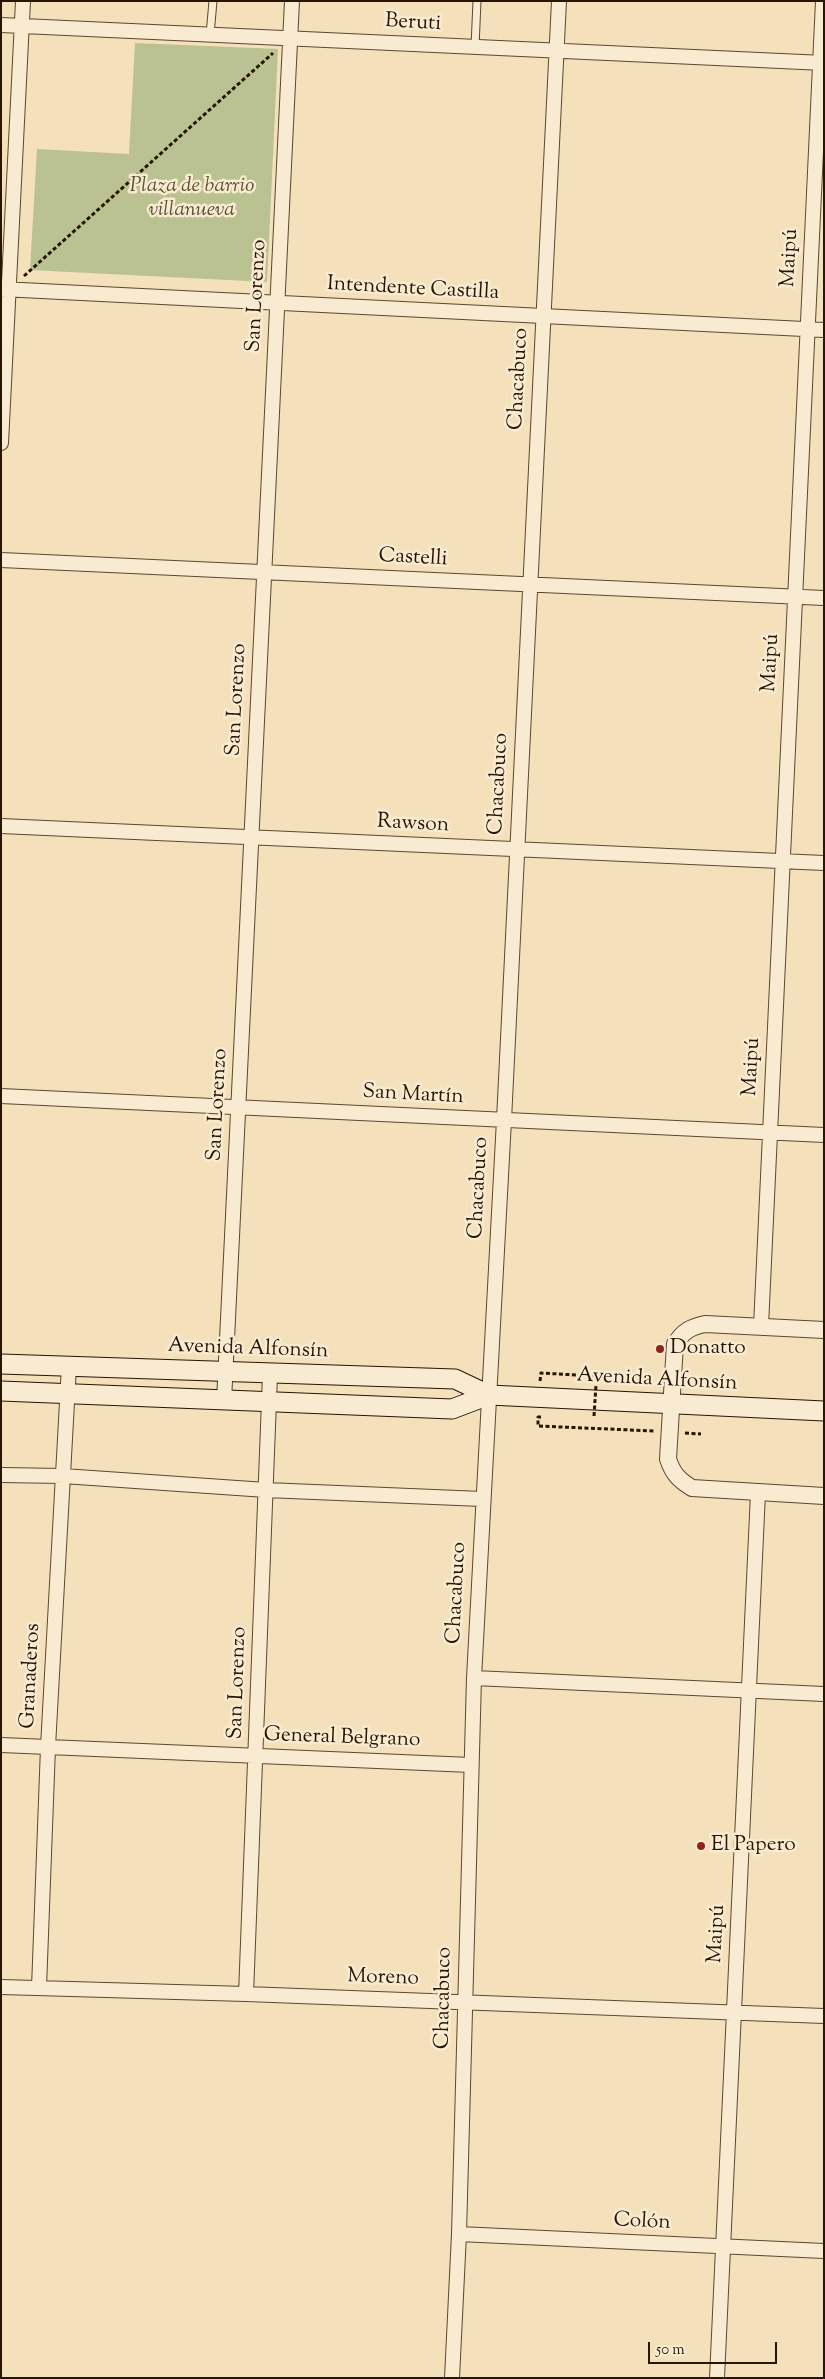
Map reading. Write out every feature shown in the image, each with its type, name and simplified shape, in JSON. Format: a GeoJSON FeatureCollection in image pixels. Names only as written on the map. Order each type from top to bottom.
{"type":"FeatureCollection","features":[{"type":"Feature","properties":{"kind":"main road","name":"Avenida Alfonsín"},"geometry":{"type":"LineString","coordinates":[[1,1364],[455,1379],[489,1395],[824,1411]]}},
{"type":"Feature","properties":{"kind":"main road","name":"Avenida Alfonsín"},"geometry":{"type":"LineString","coordinates":[[1,1391],[452,1409],[489,1395]]}},
{"type":"Feature","properties":{"kind":"street"},"geometry":{"type":"LineString","coordinates":[[1,443],[5,289],[23,1]]}},
{"type":"Feature","properties":{"kind":"street","name":"San Lorenzo"},"geometry":{"type":"LineString","coordinates":[[224,1401],[292,1]]}},
{"type":"Feature","properties":{"kind":"street","name":"Chacabuco"},"geometry":{"type":"LineString","coordinates":[[452,2378],[459,2234],[471,1765],[482,1499],[504,1120],[559,1]]}},
{"type":"Feature","properties":{"kind":"street","name":"Maipú"},"geometry":{"type":"LineString","coordinates":[[761,1326],[807,329],[822,63],[823,1]]}},
{"type":"Feature","properties":{"kind":"street","name":"Beruti"},"geometry":{"type":"LineString","coordinates":[[1,25],[822,63]]}},
{"type":"Feature","properties":{"kind":"street","name":"Intendente Castilla"},"geometry":{"type":"LineString","coordinates":[[5,289],[824,330]]}},
{"type":"Feature","properties":{"kind":"street","name":"Castelli"},"geometry":{"type":"LineString","coordinates":[[1,560],[824,598]]}},
{"type":"Feature","properties":{"kind":"street","name":"Rawson"},"geometry":{"type":"LineString","coordinates":[[1,826],[824,863]]}},
{"type":"Feature","properties":{"kind":"street","name":"San Martín"},"geometry":{"type":"LineString","coordinates":[[1,1096],[824,1135]]}},
{"type":"Feature","properties":{"kind":"street"},"geometry":{"type":"LineString","coordinates":[[824,1330],[705,1324],[691,1327],[681,1334],[675,1344],[668,1459],[672,1471],[680,1481],[692,1488],[824,1496]]}},
{"type":"Feature","properties":{"kind":"street","name":"Granaderos"},"geometry":{"type":"LineString","coordinates":[[39,1988],[48,1747],[69,1366]]}},
{"type":"Feature","properties":{"kind":"street","name":"San Lorenzo"},"geometry":{"type":"LineString","coordinates":[[246,1994],[270,1374]]}},
{"type":"Feature","properties":{"kind":"street"},"geometry":{"type":"LineString","coordinates":[[1,1476],[63,1476],[266,1490],[482,1499]]}},
{"type":"Feature","properties":{"kind":"street","name":"Maipú"},"geometry":{"type":"LineString","coordinates":[[717,2378],[758,1492]]}},
{"type":"Feature","properties":{"kind":"street"},"geometry":{"type":"LineString","coordinates":[[474,1678],[824,1694]]}},
{"type":"Feature","properties":{"kind":"street","name":"General Belgrano"},"geometry":{"type":"LineString","coordinates":[[1,1745],[471,1765]]}},
{"type":"Feature","properties":{"kind":"street","name":"Moreno"},"geometry":{"type":"LineString","coordinates":[[1,1987],[246,1994],[824,2016]]}},
{"type":"Feature","properties":{"kind":"street","name":"Colón"},"geometry":{"type":"LineString","coordinates":[[459,2234],[824,2251]]}},
{"type":"Feature","properties":{"kind":"lane"},"geometry":{"type":"LineString","coordinates":[[210,35],[213,1]]}},
{"type":"Feature","properties":{"kind":"lane"},"geometry":{"type":"LineString","coordinates":[[475,46],[477,1]]}},
{"type":"Feature","properties":{"kind":"path"},"geometry":{"type":"LineString","coordinates":[[5,289],[290,38]]}},
{"type":"Feature","properties":{"kind":"path"},"geometry":{"type":"LineString","coordinates":[[549,1383],[540,1382],[541,1373],[594,1376]]}},
{"type":"Feature","properties":{"kind":"path"},"geometry":{"type":"LineString","coordinates":[[586,1384],[596,1385],[594,1418]]}},
{"type":"Feature","properties":{"kind":"path"},"geometry":{"type":"LineString","coordinates":[[547,1417],[538,1417],[538,1426],[701,1434]]}},
{"type":"Feature","properties":{"kind":"green space","name":"Plaza de barrio villanueva"},"geometry":{"type":"Polygon","coordinates":[[[135,43],[278,49],[267,282],[30,270],[37,149],[129,154],[135,43]]]}},
{"type":"Feature","properties":{"kind":"place","name":"Donatto"},"geometry":{"type":"Point","coordinates":[660,1349]}},
{"type":"Feature","properties":{"kind":"place","name":"El Papero"},"geometry":{"type":"Point","coordinates":[701,1846]}}]}
